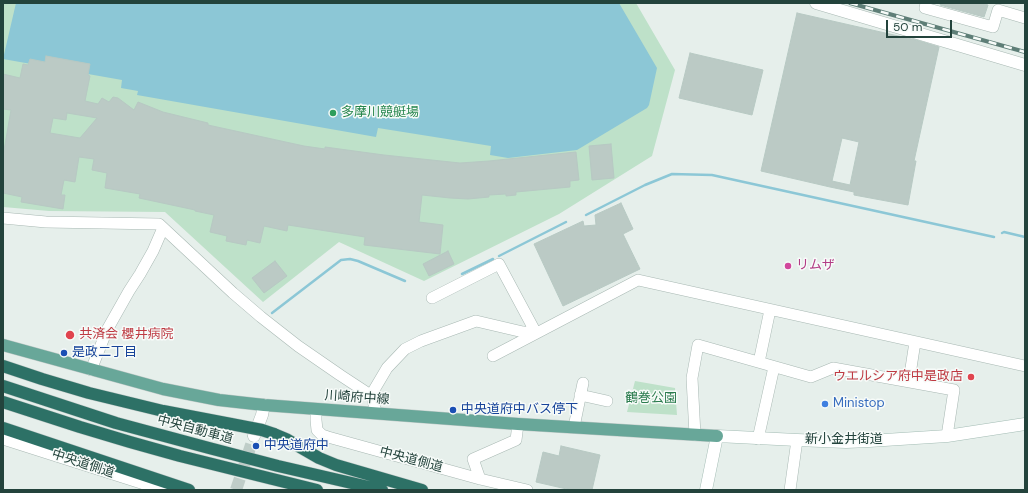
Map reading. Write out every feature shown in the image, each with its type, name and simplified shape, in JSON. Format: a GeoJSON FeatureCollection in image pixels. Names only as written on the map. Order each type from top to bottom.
{"type":"FeatureCollection","features":[{"type":"Feature","properties":{"kind":"highway"},"geometry":{"type":"LineString","coordinates":[[3,360],[32,369],[42,379]]}},
{"type":"Feature","properties":{"kind":"highway"},"geometry":{"type":"LineString","coordinates":[[3,366],[89,393],[164,411],[262,430],[286,439],[314,456],[336,465],[422,490]]}},
{"type":"Feature","properties":{"kind":"highway","name":"中央自動車道"},"geometry":{"type":"LineString","coordinates":[[3,386],[116,423],[278,466],[382,490]]}},
{"type":"Feature","properties":{"kind":"highway"},"geometry":{"type":"LineString","coordinates":[[3,402],[80,427],[172,454],[317,490]]}},
{"type":"Feature","properties":{"kind":"highway"},"geometry":{"type":"LineString","coordinates":[[3,428],[189,490]]}},
{"type":"Feature","properties":{"kind":"main road"},"geometry":{"type":"LineString","coordinates":[[816,3],[1025,65]]}},
{"type":"Feature","properties":{"kind":"main road","name":"川崎府中線"},"geometry":{"type":"LineString","coordinates":[[3,344],[91,370],[163,389],[219,400],[264,405],[518,424],[717,436]]}},
{"type":"Feature","properties":{"kind":"main road"},"geometry":{"type":"LineString","coordinates":[[254,436],[264,405]]}},
{"type":"Feature","properties":{"kind":"main road","name":"新小金井街道"},"geometry":{"type":"LineString","coordinates":[[717,436],[846,442],[947,436],[1025,424]]}},
{"type":"Feature","properties":{"kind":"main road"},"geometry":{"type":"LineString","coordinates":[[708,490],[717,436]]}},
{"type":"Feature","properties":{"kind":"street"},"geometry":{"type":"LineString","coordinates":[[926,3],[925,8],[993,27],[998,10],[1025,18]]}},
{"type":"Feature","properties":{"kind":"street"},"geometry":{"type":"LineString","coordinates":[[3,218],[46,222],[159,224],[261,317],[298,346],[372,396]]}},
{"type":"Feature","properties":{"kind":"street"},"geometry":{"type":"LineString","coordinates":[[91,370],[107,330],[153,251],[163,228]]}},
{"type":"Feature","properties":{"kind":"street"},"geometry":{"type":"LineString","coordinates":[[432,298],[499,264],[536,333]]}},
{"type":"Feature","properties":{"kind":"street"},"geometry":{"type":"LineString","coordinates":[[493,356],[638,280],[1025,366]]}},
{"type":"Feature","properties":{"kind":"street"},"geometry":{"type":"LineString","coordinates":[[759,362],[770,310]]}},
{"type":"Feature","properties":{"kind":"street"},"geometry":{"type":"LineString","coordinates":[[376,413],[372,396],[387,368],[405,349],[421,341],[476,321],[523,332],[536,333]]}},
{"type":"Feature","properties":{"kind":"street"},"geometry":{"type":"LineString","coordinates":[[909,381],[915,342]]}},
{"type":"Feature","properties":{"kind":"street"},"geometry":{"type":"LineString","coordinates":[[695,435],[692,378],[698,345],[811,377],[833,368],[954,390],[947,436]]}},
{"type":"Feature","properties":{"kind":"street"},"geometry":{"type":"LineString","coordinates":[[758,439],[774,367]]}},
{"type":"Feature","properties":{"kind":"street"},"geometry":{"type":"LineString","coordinates":[[574,427],[583,383]]}},
{"type":"Feature","properties":{"kind":"street"},"geometry":{"type":"LineString","coordinates":[[580,395],[607,401]]}},
{"type":"Feature","properties":{"kind":"street","name":"中央道側道"},"geometry":{"type":"LineString","coordinates":[[316,409],[317,430],[322,435],[480,479],[527,490]]}},
{"type":"Feature","properties":{"kind":"street"},"geometry":{"type":"LineString","coordinates":[[480,479],[473,459],[516,440],[518,424]]}},
{"type":"Feature","properties":{"kind":"street","name":"中央道側道"},"geometry":{"type":"LineString","coordinates":[[3,439],[140,487],[163,490]]}},
{"type":"Feature","properties":{"kind":"street"},"geometry":{"type":"LineString","coordinates":[[790,490],[797,440]]}},
{"type":"Feature","properties":{"kind":"green space","name":"多摩川競艇場"},"geometry":{"type":"Polygon","coordinates":[[[3,3],[636,3],[675,70],[652,156],[559,214],[424,281],[339,242],[263,302],[165,212],[49,211],[3,207],[3,3]]]}},
{"type":"Feature","properties":{"kind":"green space","name":"鶴巻公園"},"geometry":{"type":"Polygon","coordinates":[[[635,381],[675,388],[677,415],[627,412],[635,381]]]}},
{"type":"Feature","properties":{"kind":"water"},"geometry":{"type":"Polygon","coordinates":[[[16,3],[619,3],[657,68],[649,105],[647,108],[577,150],[508,158],[490,155],[491,146],[378,128],[376,137],[137,95],[138,91],[121,88],[122,80],[3,59],[16,3]]]}},
{"type":"Feature","properties":{"kind":"building"},"geometry":{"type":"Polygon","coordinates":[[[941,3],[981,3],[988,5],[984,17],[940,5],[941,3]]]}},
{"type":"Feature","properties":{"kind":"building"},"geometry":{"type":"Polygon","coordinates":[[[797,13],[916,40],[939,47],[914,161],[916,161],[908,205],[854,195],[854,192],[761,171],[797,13]],[[842,138],[832,181],[850,185],[859,142],[842,138]]]}},
{"type":"Feature","properties":{"kind":"building"},"geometry":{"type":"Polygon","coordinates":[[[690,53],[763,70],[752,115],[679,98],[690,53]]]}},
{"type":"Feature","properties":{"kind":"building"},"geometry":{"type":"Polygon","coordinates":[[[46,56],[90,64],[88,75],[90,76],[85,101],[98,104],[102,98],[109,102],[113,97],[118,98],[134,110],[138,102],[163,112],[208,123],[208,125],[304,146],[325,149],[325,147],[460,163],[576,152],[579,180],[570,181],[570,187],[516,192],[516,195],[506,196],[506,194],[489,195],[489,197],[468,199],[422,195],[419,222],[443,225],[440,254],[364,245],[365,237],[288,225],[287,231],[264,226],[260,243],[247,240],[246,245],[226,241],[227,236],[210,232],[214,215],[139,198],[140,194],[105,188],[107,173],[92,170],[94,159],[79,157],[75,182],[64,180],[61,195],[65,195],[63,209],[21,202],[22,197],[3,193],[3,156],[11,110],[3,109],[3,74],[20,78],[23,64],[28,65],[30,59],[45,62],[46,56]],[[67,113],[66,120],[53,118],[50,133],[80,138],[97,118],[67,113]]]}},
{"type":"Feature","properties":{"kind":"building"},"geometry":{"type":"Polygon","coordinates":[[[611,144],[614,178],[592,180],[589,146],[611,144]]]}},
{"type":"Feature","properties":{"kind":"building"},"geometry":{"type":"Polygon","coordinates":[[[621,203],[633,229],[623,234],[640,269],[563,306],[534,244],[583,221],[584,226],[596,225],[595,215],[621,203]]]}},
{"type":"Feature","properties":{"kind":"building"},"geometry":{"type":"Polygon","coordinates":[[[448,251],[454,264],[429,276],[423,264],[448,251]]]}},
{"type":"Feature","properties":{"kind":"building"},"geometry":{"type":"Polygon","coordinates":[[[275,261],[287,276],[264,293],[252,278],[275,261]]]}},
{"type":"Feature","properties":{"kind":"building"},"geometry":{"type":"Polygon","coordinates":[[[561,446],[600,455],[592,490],[571,490],[536,482],[543,452],[559,456],[561,446]]]}},
{"type":"Feature","properties":{"kind":"waterway"},"geometry":{"type":"LineString","coordinates":[[586,215],[645,185],[672,174],[712,175],[994,237]]}},
{"type":"Feature","properties":{"kind":"waterway"},"geometry":{"type":"LineString","coordinates":[[499,256],[566,222]]}},
{"type":"Feature","properties":{"kind":"waterway"},"geometry":{"type":"LineString","coordinates":[[1002,233],[1004,232],[1025,237]]}},
{"type":"Feature","properties":{"kind":"waterway"},"geometry":{"type":"LineString","coordinates":[[272,313],[341,260],[350,259],[358,261],[405,281]]}},
{"type":"Feature","properties":{"kind":"waterway"},"geometry":{"type":"LineString","coordinates":[[462,274],[493,259]]}},
{"type":"Feature","properties":{"kind":"tunnel"},"geometry":{"type":"LineString","coordinates":[[236,490],[254,436]]}},
{"type":"Feature","properties":{"kind":"railway"},"geometry":{"type":"LineString","coordinates":[[850,3],[1025,52]]}},
{"type":"Feature","properties":{"kind":"place","name":"多摩川競艇場"},"geometry":{"type":"Point","coordinates":[333,113]}},
{"type":"Feature","properties":{"kind":"place","name":"リムザ"},"geometry":{"type":"Point","coordinates":[788,266]}},
{"type":"Feature","properties":{"kind":"place","name":"共済会 櫻井病院"},"geometry":{"type":"Point","coordinates":[70,335]}},
{"type":"Feature","properties":{"kind":"place","name":"是政二丁目"},"geometry":{"type":"Point","coordinates":[64,353]}},
{"type":"Feature","properties":{"kind":"place","name":"ウエルシア府中是政店"},"geometry":{"type":"Point","coordinates":[971,377]}},
{"type":"Feature","properties":{"kind":"place","name":"Ministop"},"geometry":{"type":"Point","coordinates":[825,404]}},
{"type":"Feature","properties":{"kind":"place","name":"中央道府中バス停下"},"geometry":{"type":"Point","coordinates":[453,410]}},
{"type":"Feature","properties":{"kind":"place","name":"中央道府中"},"geometry":{"type":"Point","coordinates":[256,446]}}]}
